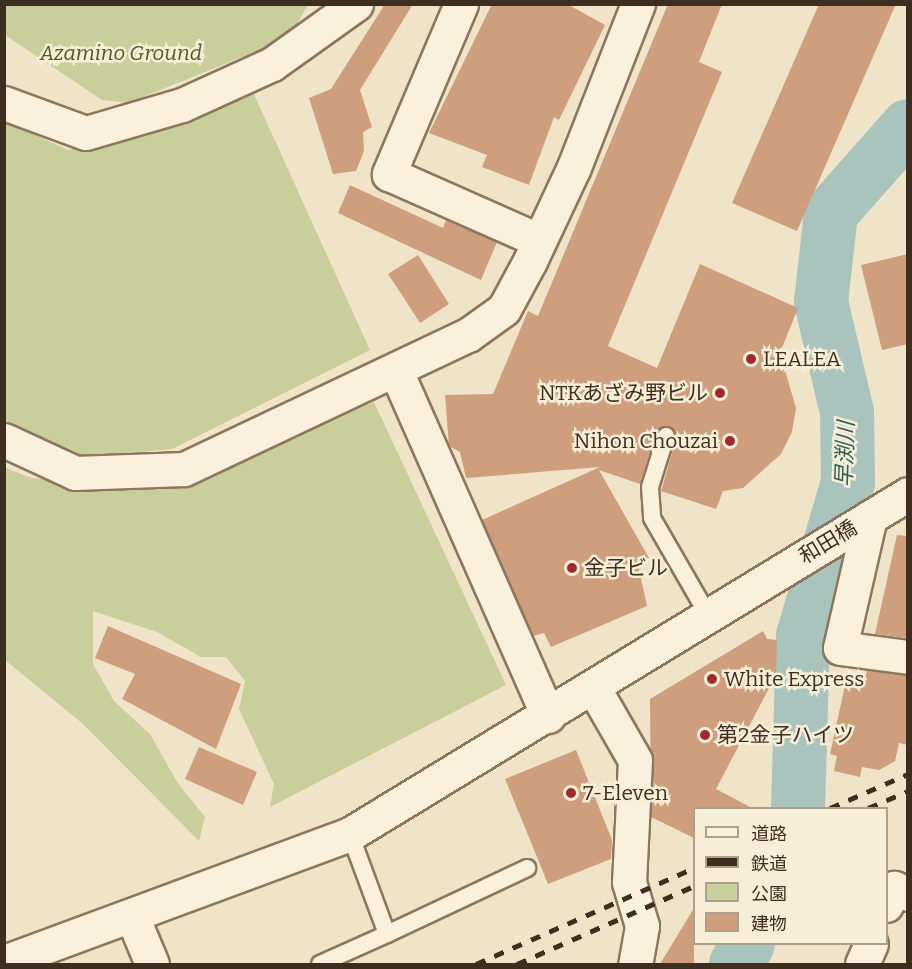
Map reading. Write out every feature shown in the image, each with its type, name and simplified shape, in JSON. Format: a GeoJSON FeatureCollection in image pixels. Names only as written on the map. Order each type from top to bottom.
{"type":"FeatureCollection","features":[{"type":"Feature","properties":{"kind":"street"},"geometry":{"type":"LineString","coordinates":[[4,103],[86,133],[182,105],[272,64],[356,4]]}},
{"type":"Feature","properties":{"kind":"street"},"geometry":{"type":"LineString","coordinates":[[460,4],[389,174],[538,240]]}},
{"type":"Feature","properties":{"kind":"street"},"geometry":{"type":"LineString","coordinates":[[4,440],[75,473],[184,469],[396,371],[468,335],[504,309],[574,166],[638,4]]}},
{"type":"Feature","properties":{"kind":"street"},"geometry":{"type":"LineString","coordinates":[[396,371],[548,716]]}},
{"type":"Feature","properties":{"kind":"street","name":"和田橋"},"geometry":{"type":"LineString","coordinates":[[4,962],[350,834],[548,716],[708,615],[908,494]]}},
{"type":"Feature","properties":{"kind":"street"},"geometry":{"type":"LineString","coordinates":[[870,517],[840,648],[908,657]]}},
{"type":"Feature","properties":{"kind":"street"},"geometry":{"type":"LineString","coordinates":[[593,687],[635,760],[629,882],[642,926],[634,964]]}},
{"type":"Feature","properties":{"kind":"street"},"geometry":{"type":"LineString","coordinates":[[888,901],[894,888],[908,894]]}},
{"type":"Feature","properties":{"kind":"street"},"geometry":{"type":"LineString","coordinates":[[132,916],[152,964]]}},
{"type":"Feature","properties":{"kind":"street"},"geometry":{"type":"LineString","coordinates":[[862,964],[871,945]]}},
{"type":"Feature","properties":{"kind":"lane"},"geometry":{"type":"LineString","coordinates":[[666,436],[650,487],[652,518],[708,615]]}},
{"type":"Feature","properties":{"kind":"lane"},"geometry":{"type":"LineString","coordinates":[[350,834],[387,934]]}},
{"type":"Feature","properties":{"kind":"lane"},"geometry":{"type":"LineString","coordinates":[[320,964],[527,868]]}},
{"type":"Feature","properties":{"kind":"green space","name":"Azamino Ground"},"geometry":{"type":"Polygon","coordinates":[[[4,5],[308,5],[289,38],[128,103],[102,100],[5,35],[4,5]]]}},
{"type":"Feature","properties":{"kind":"green space"},"geometry":{"type":"Polygon","coordinates":[[[253,92],[370,350],[172,449],[81,457],[5,422],[5,121],[68,150],[189,120],[253,92]]]}},
{"type":"Feature","properties":{"kind":"green space"},"geometry":{"type":"Polygon","coordinates":[[[374,402],[506,685],[270,807],[274,784],[239,709],[245,681],[226,657],[201,657],[157,632],[93,611],[93,664],[114,701],[150,734],[177,782],[205,817],[199,841],[83,724],[5,660],[4,467],[31,478],[173,488],[374,402]]]}},
{"type":"Feature","properties":{"kind":"building"},"geometry":{"type":"Polygon","coordinates":[[[385,4],[413,4],[360,90],[372,127],[363,132],[364,151],[356,171],[333,174],[309,98],[331,89],[385,4]]]}},
{"type":"Feature","properties":{"kind":"building"},"geometry":{"type":"Polygon","coordinates":[[[492,4],[567,4],[605,25],[559,120],[554,117],[529,185],[482,167],[487,155],[429,133],[492,4]]]}},
{"type":"Feature","properties":{"kind":"building"},"geometry":{"type":"Polygon","coordinates":[[[668,4],[722,4],[699,62],[722,72],[608,346],[657,368],[700,264],[798,308],[780,353],[796,408],[792,432],[781,454],[743,488],[723,491],[716,509],[661,491],[676,439],[670,426],[656,432],[640,484],[599,470],[649,558],[637,560],[647,606],[551,647],[544,633],[533,636],[482,520],[600,467],[466,478],[460,452],[449,446],[445,395],[493,394],[528,311],[538,316],[668,4]]]}},
{"type":"Feature","properties":{"kind":"building"},"geometry":{"type":"Polygon","coordinates":[[[819,4],[896,4],[797,231],[732,203],[819,4]]]}},
{"type":"Feature","properties":{"kind":"building"},"geometry":{"type":"Polygon","coordinates":[[[350,185],[443,228],[446,220],[497,242],[481,280],[338,213],[350,185]]]}},
{"type":"Feature","properties":{"kind":"building"},"geometry":{"type":"Polygon","coordinates":[[[908,254],[908,344],[882,350],[861,265],[908,254]]]}},
{"type":"Feature","properties":{"kind":"building"},"geometry":{"type":"Polygon","coordinates":[[[418,255],[449,304],[420,323],[388,274],[418,255]]]}},
{"type":"Feature","properties":{"kind":"building"},"geometry":{"type":"Polygon","coordinates":[[[897,535],[908,536],[908,638],[875,634],[897,535]]]}},
{"type":"Feature","properties":{"kind":"building"},"geometry":{"type":"Polygon","coordinates":[[[108,626],[241,684],[216,749],[122,699],[135,674],[95,658],[108,626]]]}},
{"type":"Feature","properties":{"kind":"building","name":"第2金子ハイツ"},"geometry":{"type":"Polygon","coordinates":[[[763,631],[767,639],[777,640],[776,675],[716,789],[750,807],[693,807],[693,838],[651,817],[650,699],[763,631]]]}},
{"type":"Feature","properties":{"kind":"building"},"geometry":{"type":"Polygon","coordinates":[[[867,670],[908,675],[908,745],[899,743],[895,761],[879,770],[862,767],[860,777],[834,771],[837,756],[830,754],[847,676],[865,680],[867,670]]]}},
{"type":"Feature","properties":{"kind":"building"},"geometry":{"type":"Polygon","coordinates":[[[199,747],[257,772],[243,805],[185,779],[199,747]]]}},
{"type":"Feature","properties":{"kind":"building"},"geometry":{"type":"Polygon","coordinates":[[[576,750],[612,840],[611,859],[548,884],[505,779],[576,750]]]}},
{"type":"Feature","properties":{"kind":"building"},"geometry":{"type":"Polygon","coordinates":[[[693,910],[694,964],[660,964],[693,910]]]}},
{"type":"Feature","properties":{"kind":"waterway","name":"早渕川"},"geometry":{"type":"LineString","coordinates":[[798,807],[803,636],[848,482],[847,412],[821,302],[831,213],[908,126]]}},
{"type":"Feature","properties":{"kind":"waterway","name":"早渕川"},"geometry":{"type":"LineString","coordinates":[[736,964],[747,945]]}},
{"type":"Feature","properties":{"kind":"railway"},"geometry":{"type":"LineString","coordinates":[[832,807],[908,774]]}},
{"type":"Feature","properties":{"kind":"railway"},"geometry":{"type":"LineString","coordinates":[[870,807],[908,791]]}},
{"type":"Feature","properties":{"kind":"railway"},"geometry":{"type":"LineString","coordinates":[[476,964],[693,868]]}},
{"type":"Feature","properties":{"kind":"railway"},"geometry":{"type":"LineString","coordinates":[[517,964],[693,886]]}},
{"type":"Feature","properties":{"kind":"place","name":"LEALEA"},"geometry":{"type":"Point","coordinates":[751,359]}},
{"type":"Feature","properties":{"kind":"place","name":"NTKあざみ野ビル"},"geometry":{"type":"Point","coordinates":[720,393]}},
{"type":"Feature","properties":{"kind":"place","name":"Nihon Chouzai"},"geometry":{"type":"Point","coordinates":[730,441]}},
{"type":"Feature","properties":{"kind":"place","name":"金子ビル"},"geometry":{"type":"Point","coordinates":[572,568]}},
{"type":"Feature","properties":{"kind":"place","name":"White Express"},"geometry":{"type":"Point","coordinates":[712,679]}},
{"type":"Feature","properties":{"kind":"place","name":"第2金子ハイツ"},"geometry":{"type":"Point","coordinates":[705,735]}},
{"type":"Feature","properties":{"kind":"place","name":"7-Eleven"},"geometry":{"type":"Point","coordinates":[571,793]}}]}
